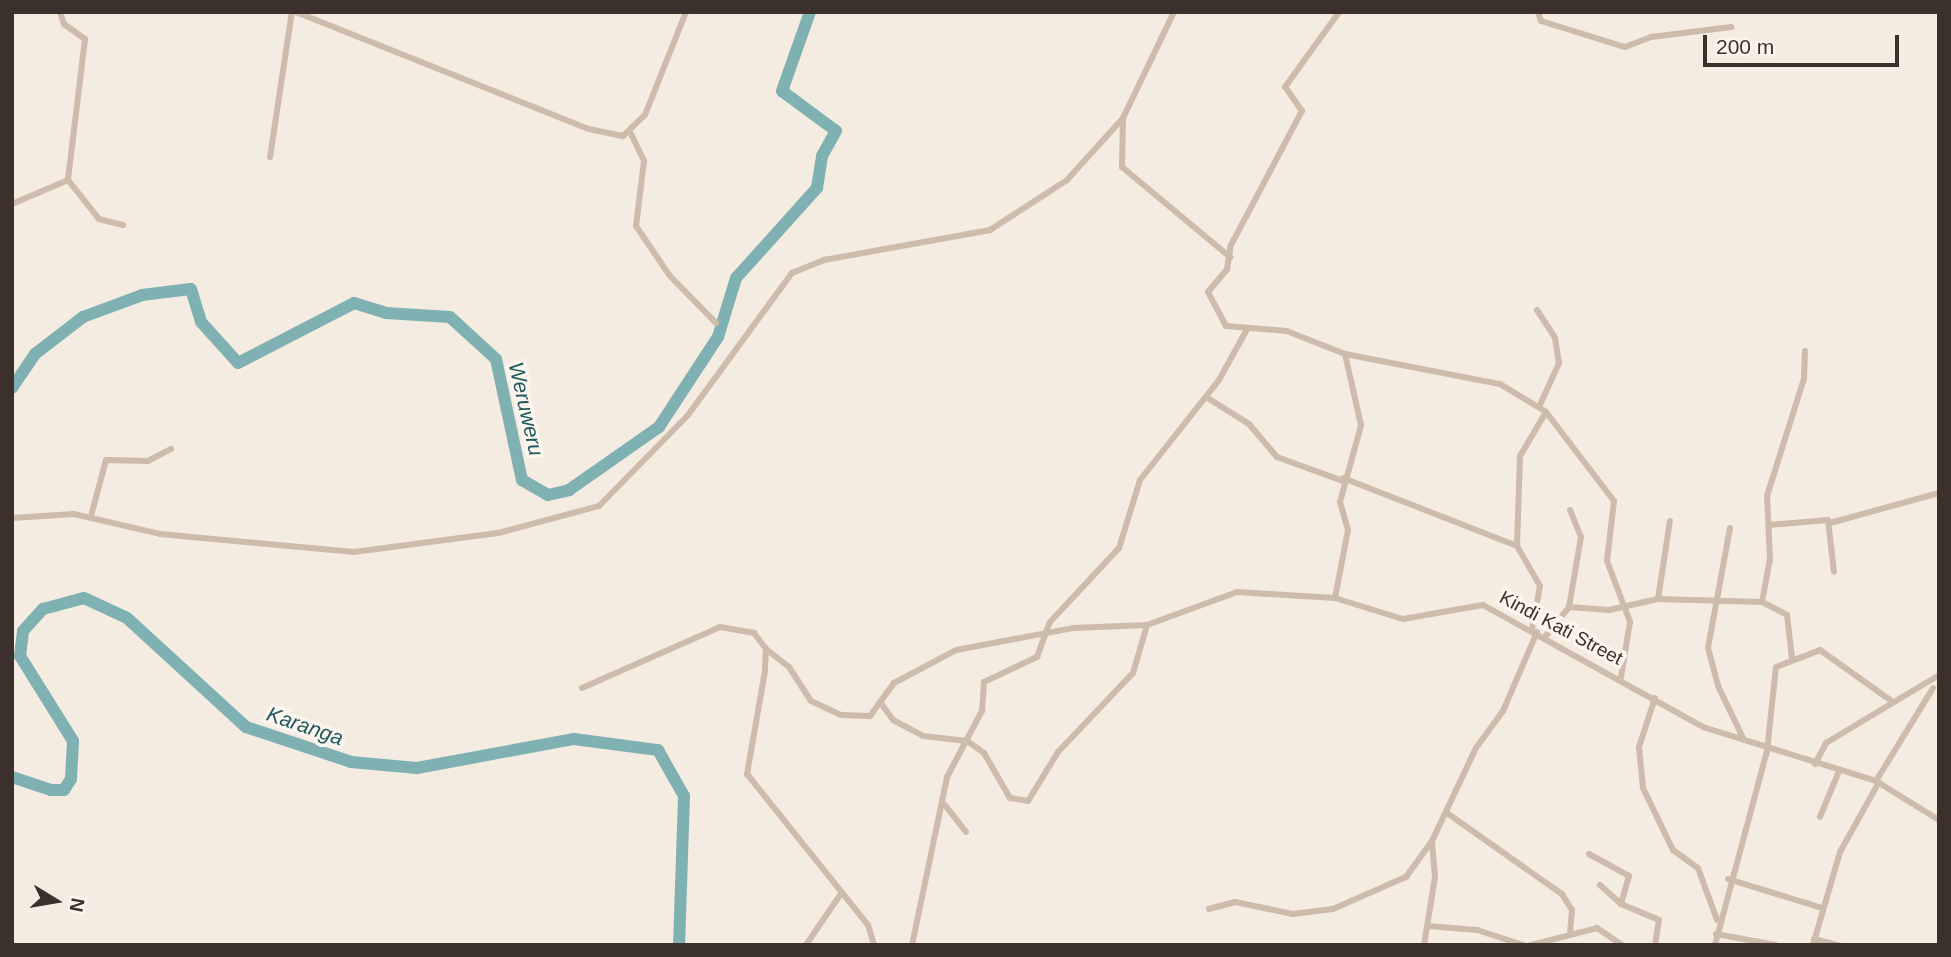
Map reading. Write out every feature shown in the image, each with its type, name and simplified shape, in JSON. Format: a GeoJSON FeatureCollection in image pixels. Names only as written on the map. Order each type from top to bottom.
{"type":"FeatureCollection","features":[{"type":"Feature","properties":{"kind":"street"},"geometry":{"type":"LineString","coordinates":[[60,12],[64,24],[85,39],[68,180],[99,219],[123,225]]}},
{"type":"Feature","properties":{"kind":"street"},"geometry":{"type":"LineString","coordinates":[[270,157],[294,12],[589,129],[631,134]]}},
{"type":"Feature","properties":{"kind":"street"},"geometry":{"type":"LineString","coordinates":[[685,12],[631,134],[644,161],[636,226],[670,276],[716,323]]}},
{"type":"Feature","properties":{"kind":"street"},"geometry":{"type":"LineString","coordinates":[[12,518],[91,516],[160,534],[342,552],[557,522],[605,502],[688,415],[792,273],[993,229],[1067,180],[1123,118],[1174,12]]}},
{"type":"Feature","properties":{"kind":"street"},"geometry":{"type":"LineString","coordinates":[[1339,12],[1285,87],[1302,111],[1230,257],[1208,292],[1222,323],[1247,331],[1287,331],[1345,354],[1500,384],[1543,410],[1614,501],[1607,561],[1626,606],[1630,633],[1621,677]]}},
{"type":"Feature","properties":{"kind":"street"},"geometry":{"type":"LineString","coordinates":[[1538,12],[1541,20],[1625,47],[1731,27]]}},
{"type":"Feature","properties":{"kind":"street"},"geometry":{"type":"LineString","coordinates":[[1123,118],[1122,167],[1230,257]]}},
{"type":"Feature","properties":{"kind":"street"},"geometry":{"type":"LineString","coordinates":[[12,204],[68,180]]}},
{"type":"Feature","properties":{"kind":"street"},"geometry":{"type":"LineString","coordinates":[[1209,909],[1235,902],[1293,914],[1333,909],[1406,877],[1432,841],[1476,748],[1503,712],[1534,631],[1541,586],[1517,546],[1520,456],[1543,410],[1559,363],[1555,338],[1537,310]]}},
{"type":"Feature","properties":{"kind":"street"},"geometry":{"type":"LineString","coordinates":[[912,945],[944,803],[947,776],[983,707],[984,682],[1033,660],[1047,632],[1119,548],[1140,480],[1206,397],[1247,331]]}},
{"type":"Feature","properties":{"kind":"street"},"geometry":{"type":"LineString","coordinates":[[1762,602],[1769,525],[1769,487],[1804,379],[1805,351]]}},
{"type":"Feature","properties":{"kind":"street"},"geometry":{"type":"LineString","coordinates":[[1335,598],[1348,530],[1339,506],[1343,480],[1361,425],[1345,354]]}},
{"type":"Feature","properties":{"kind":"street"},"geometry":{"type":"LineString","coordinates":[[1206,397],[1249,424],[1277,457],[1517,546]]}},
{"type":"Feature","properties":{"kind":"street"},"geometry":{"type":"LineString","coordinates":[[91,516],[106,460],[148,461],[171,449]]}},
{"type":"Feature","properties":{"kind":"street"},"geometry":{"type":"LineString","coordinates":[[1769,525],[1830,523],[1939,493]]}},
{"type":"Feature","properties":{"kind":"street"},"geometry":{"type":"LineString","coordinates":[[1545,637],[1569,607],[1581,537],[1570,510]]}},
{"type":"Feature","properties":{"kind":"street"},"geometry":{"type":"LineString","coordinates":[[1658,599],[1670,521]]}},
{"type":"Feature","properties":{"kind":"street"},"geometry":{"type":"LineString","coordinates":[[1830,523],[1833,572]]}},
{"type":"Feature","properties":{"kind":"street"},"geometry":{"type":"LineString","coordinates":[[1730,528],[1709,659],[1744,740]]}},
{"type":"Feature","properties":{"kind":"street","name":"Kindi Kati Street"},"geometry":{"type":"LineString","coordinates":[[880,702],[894,683],[935,657],[1047,632],[1147,625],[1237,592],[1335,598],[1403,619],[1483,604],[1621,677],[1703,727],[1744,740],[1767,751],[1877,782],[1939,820]]}},
{"type":"Feature","properties":{"kind":"street"},"geometry":{"type":"LineString","coordinates":[[1569,607],[1626,606],[1658,599],[1718,604],[1762,602],[1787,615],[1791,658]]}},
{"type":"Feature","properties":{"kind":"street"},"geometry":{"type":"LineString","coordinates":[[582,688],[720,627],[743,627],[826,710],[870,716],[880,702],[893,720],[923,736],[967,741],[984,753],[1010,798],[1028,801],[1058,752],[1133,673],[1147,625]]}},
{"type":"Feature","properties":{"kind":"street"},"geometry":{"type":"LineString","coordinates":[[765,649],[745,767],[868,925],[874,945]]}},
{"type":"Feature","properties":{"kind":"street"},"geometry":{"type":"LineString","coordinates":[[1714,945],[1728,879],[1767,751],[1772,673],[1791,658],[1824,652],[1894,702]]}},
{"type":"Feature","properties":{"kind":"street"},"geometry":{"type":"LineString","coordinates":[[1815,764],[1826,743],[1939,675]]}},
{"type":"Feature","properties":{"kind":"street"},"geometry":{"type":"LineString","coordinates":[[1839,945],[1814,942],[1840,852],[1877,782],[1936,689],[1926,682]]}},
{"type":"Feature","properties":{"kind":"street"},"geometry":{"type":"LineString","coordinates":[[1656,698],[1639,747],[1643,788],[1673,850],[1698,868],[1717,923]]}},
{"type":"Feature","properties":{"kind":"street"},"geometry":{"type":"LineString","coordinates":[[1820,817],[1839,771]]}},
{"type":"Feature","properties":{"kind":"street"},"geometry":{"type":"LineString","coordinates":[[944,803],[966,832]]}},
{"type":"Feature","properties":{"kind":"street"},"geometry":{"type":"LineString","coordinates":[[1447,813],[1562,894],[1572,910],[1570,931]]}},
{"type":"Feature","properties":{"kind":"street"},"geometry":{"type":"LineString","coordinates":[[1424,945],[1435,877],[1432,841]]}},
{"type":"Feature","properties":{"kind":"street"},"geometry":{"type":"LineString","coordinates":[[1589,854],[1629,876],[1621,904]]}},
{"type":"Feature","properties":{"kind":"street"},"geometry":{"type":"LineString","coordinates":[[1728,879],[1822,908]]}},
{"type":"Feature","properties":{"kind":"street"},"geometry":{"type":"LineString","coordinates":[[1600,885],[1621,904],[1659,920],[1655,945]]}},
{"type":"Feature","properties":{"kind":"street"},"geometry":{"type":"LineString","coordinates":[[806,945],[842,892]]}},
{"type":"Feature","properties":{"kind":"street"},"geometry":{"type":"LineString","coordinates":[[1428,926],[1477,930],[1523,945]]}},
{"type":"Feature","properties":{"kind":"street"},"geometry":{"type":"LineString","coordinates":[[1531,945],[1570,931],[1605,930],[1622,945]]}},
{"type":"Feature","properties":{"kind":"street"},"geometry":{"type":"LineString","coordinates":[[1716,934],[1776,945]]}},
{"type":"Feature","properties":{"kind":"waterway","name":"Weruweru"},"geometry":{"type":"LineString","coordinates":[[12,388],[35,354],[83,317],[142,295],[191,289],[201,322],[238,363],[354,303],[386,313],[450,317],[496,359],[522,480],[548,495],[569,490],[659,427],[718,337],[736,278],[817,188],[822,156],[836,131],[782,91],[810,12]]}},
{"type":"Feature","properties":{"kind":"waterway","name":"Karanga"},"geometry":{"type":"LineString","coordinates":[[12,777],[51,790],[64,790],[71,779],[73,741],[20,656],[23,631],[43,609],[84,598],[127,618],[246,727],[351,762],[417,768],[574,739],[658,750],[684,796],[679,945]]}}]}
